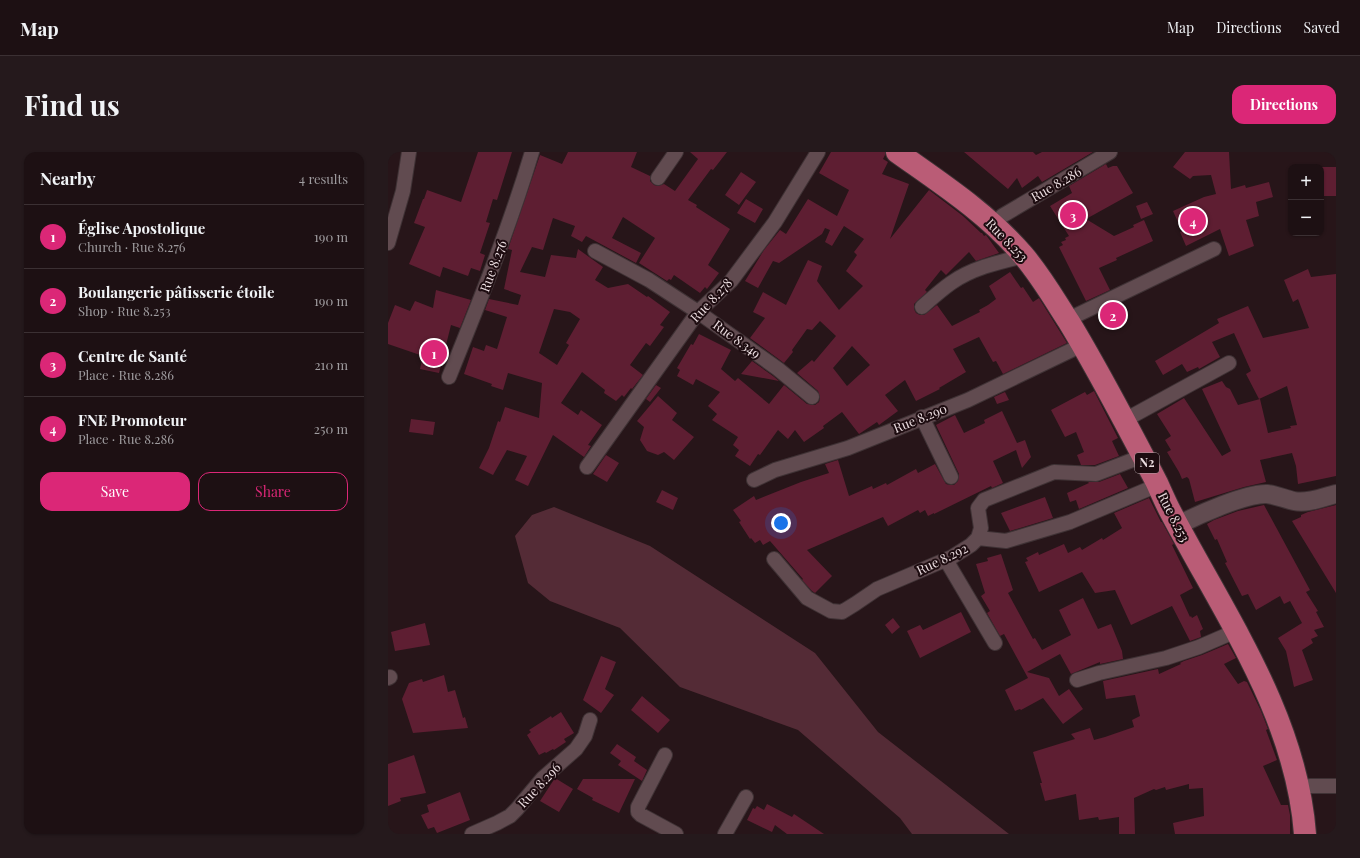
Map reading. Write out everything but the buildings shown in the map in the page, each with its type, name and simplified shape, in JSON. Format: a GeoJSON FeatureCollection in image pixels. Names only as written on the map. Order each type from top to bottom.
{"type":"FeatureCollection","features":[{"type":"Feature","properties":{"kind":"highway","name":"Rue 8.253"},"geometry":{"type":"LineString","coordinates":[[897,152],[983,214],[1024,256],[1042,279],[1116,404],[1158,485],[1184,522],[1256,643],[1283,701],[1300,749],[1310,786],[1313,834]]}},
{"type":"Feature","properties":{"kind":"highway","name":"Rue 8.253"},"geometry":{"type":"LineString","coordinates":[[913,152],[947,174],[1002,216],[1047,268],[1102,354],[1134,415],[1265,689],[1286,744],[1294,771],[1305,834]]}},
{"type":"Feature","properties":{"kind":"street"},"geometry":{"type":"LineString","coordinates":[[388,243],[403,191],[410,152]]}},
{"type":"Feature","properties":{"kind":"street","name":"Rue 8.276"},"geometry":{"type":"LineString","coordinates":[[449,377],[490,273],[522,185],[532,152]]}},
{"type":"Feature","properties":{"kind":"street"},"geometry":{"type":"LineString","coordinates":[[658,178],[676,152]]}},
{"type":"Feature","properties":{"kind":"street","name":"Rue 8.278"},"geometry":{"type":"LineString","coordinates":[[587,466],[698,312],[731,280],[774,222],[818,152]]}},
{"type":"Feature","properties":{"kind":"street","name":"Rue 8.286"},"geometry":{"type":"LineString","coordinates":[[1002,216],[1110,152]]}},
{"type":"Feature","properties":{"kind":"street"},"geometry":{"type":"LineString","coordinates":[[1077,316],[1214,249]]}},
{"type":"Feature","properties":{"kind":"street","name":"Rue 8.349"},"geometry":{"type":"LineString","coordinates":[[595,251],[649,280],[698,312],[778,369],[812,397]]}},
{"type":"Feature","properties":{"kind":"street"},"geometry":{"type":"LineString","coordinates":[[922,307],[951,282],[971,272],[996,262],[1024,256]]}},
{"type":"Feature","properties":{"kind":"street","name":"Rue 8.290"},"geometry":{"type":"LineString","coordinates":[[754,480],[775,470],[848,448],[922,417],[968,400],[1082,345]]}},
{"type":"Feature","properties":{"kind":"street"},"geometry":{"type":"LineString","coordinates":[[1134,415],[1229,363]]}},
{"type":"Feature","properties":{"kind":"street"},"geometry":{"type":"LineString","coordinates":[[922,417],[951,476]]}},
{"type":"Feature","properties":{"kind":"street","name":"Rue 8.292"},"geometry":{"type":"LineString","coordinates":[[774,559],[807,598],[831,611],[842,612],[877,589],[946,560],[971,545],[978,538],[981,528],[978,508],[980,503],[984,500],[1054,472],[1096,474],[1143,456]]}},
{"type":"Feature","properties":{"kind":"street"},"geometry":{"type":"LineString","coordinates":[[978,538],[1006,540],[1070,522],[1158,485]]}},
{"type":"Feature","properties":{"kind":"street"},"geometry":{"type":"LineString","coordinates":[[1184,522],[1244,498],[1256,495],[1268,494],[1296,501],[1308,501],[1336,494]]}},
{"type":"Feature","properties":{"kind":"street"},"geometry":{"type":"LineString","coordinates":[[946,560],[995,643]]}},
{"type":"Feature","properties":{"kind":"street"},"geometry":{"type":"LineString","coordinates":[[1077,680],[1099,673],[1166,658],[1199,648],[1236,631]]}},
{"type":"Feature","properties":{"kind":"street","name":"Rue 8.296"},"geometry":{"type":"LineString","coordinates":[[482,833],[510,816],[543,778],[576,749],[585,736],[590,720]]}},
{"type":"Feature","properties":{"kind":"street"},"geometry":{"type":"LineString","coordinates":[[665,755],[638,807],[638,812],[676,834]]}},
{"type":"Feature","properties":{"kind":"street"},"geometry":{"type":"LineString","coordinates":[[1310,786],[1336,786]]}},
{"type":"Feature","properties":{"kind":"street"},"geometry":{"type":"LineString","coordinates":[[725,834],[746,797]]}},
{"type":"Feature","properties":{"kind":"shaded area"},"geometry":{"type":"Polygon","coordinates":[[[554,507],[650,546],[815,653],[878,732],[1009,834],[912,834],[900,818],[798,730],[680,687],[620,628],[550,601],[528,583],[515,536],[532,515],[554,507]]]}},
{"type":"Feature","properties":{"kind":"place","name":"Centre de Santé"},"geometry":{"type":"Point","coordinates":[1073,215]}},
{"type":"Feature","properties":{"kind":"place","name":"FNE Promoteur"},"geometry":{"type":"Point","coordinates":[1193,221]}},
{"type":"Feature","properties":{"kind":"place","name":"Boulangerie pâtisserie étoile"},"geometry":{"type":"Point","coordinates":[1113,315]}},
{"type":"Feature","properties":{"kind":"place","name":"Église Apostolique"},"geometry":{"type":"Point","coordinates":[434,353]}}]}
